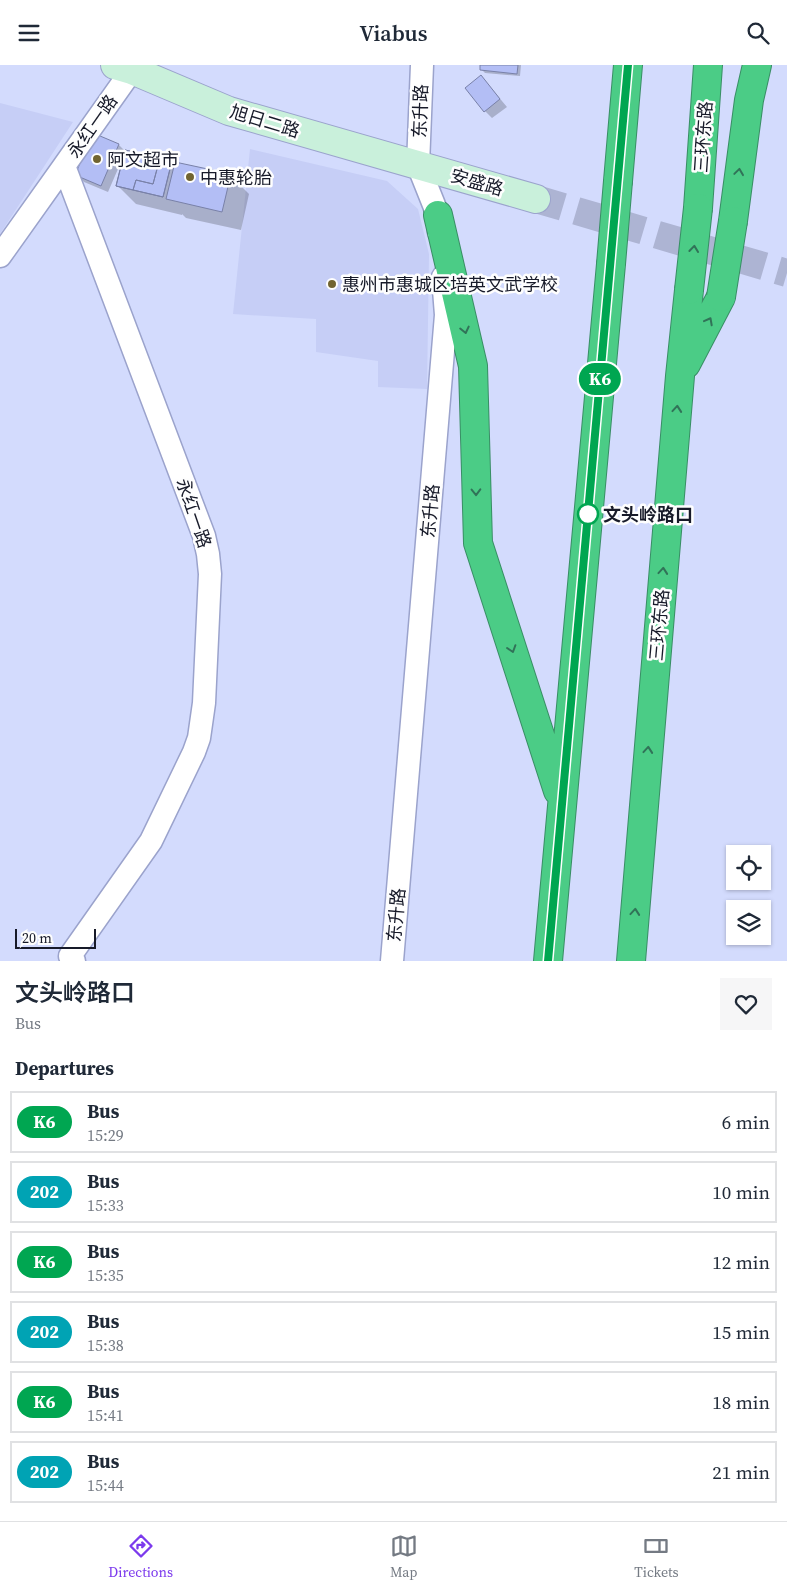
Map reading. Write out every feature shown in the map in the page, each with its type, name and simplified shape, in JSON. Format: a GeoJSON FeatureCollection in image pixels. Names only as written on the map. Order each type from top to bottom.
{"type":"FeatureCollection","features":[{"type":"Feature","properties":{"kind":"highway"},"geometry":{"type":"LineString","coordinates":[[548,961],[628,65]]}},
{"type":"Feature","properties":{"kind":"highway","name":"三环东路"},"geometry":{"type":"LineString","coordinates":[[631,961],[680,376],[698,208],[708,65]]}},
{"type":"Feature","properties":{"kind":"highway"},"geometry":{"type":"LineString","coordinates":[[680,376],[722,297],[749,100],[757,65]]}},
{"type":"Feature","properties":{"kind":"highway"},"geometry":{"type":"LineString","coordinates":[[438,215],[473,366],[478,543],[562,803]]}},
{"type":"Feature","properties":{"kind":"street","name":"东升路"},"geometry":{"type":"LineString","coordinates":[[392,961],[446,315],[438,215],[418,165],[422,65]]}},
{"type":"Feature","properties":{"kind":"street","name":"旭日二路"},"geometry":{"type":"LineString","coordinates":[[123,68],[228,111],[418,165]]}},
{"type":"Feature","properties":{"kind":"street","name":"永红一路"},"geometry":{"type":"LineString","coordinates":[[74,961],[70,955],[151,841],[189,764],[199,738],[204,703],[210,574],[204,536],[64,166],[123,68]]}},
{"type":"Feature","properties":{"kind":"street","name":"安盛路"},"geometry":{"type":"LineString","coordinates":[[418,165],[536,199]]}},
{"type":"Feature","properties":{"kind":"street"},"geometry":{"type":"LineString","coordinates":[[0,256],[64,166]]}},
{"type":"Feature","properties":{"kind":"shaded area"},"geometry":{"type":"Polygon","coordinates":[[[0,103],[73,122],[0,234],[0,103]]]}},
{"type":"Feature","properties":{"kind":"shaded area","name":"惠州市惠城区培英文武学校"},"geometry":{"type":"Polygon","coordinates":[[[250,149],[387,181],[418,209],[429,254],[427,389],[378,387],[378,361],[316,352],[316,319],[233,314],[250,149]]]}},
{"type":"Feature","properties":{"kind":"building"},"geometry":{"type":"Polygon","coordinates":[[[480,65],[518,65],[517,74],[480,70],[480,65]]]}},
{"type":"Feature","properties":{"kind":"building"},"geometry":{"type":"Polygon","coordinates":[[[481,75],[500,99],[484,112],[465,88],[481,75]]]}},
{"type":"Feature","properties":{"kind":"building","name":"阿文超市"},"geometry":{"type":"Polygon","coordinates":[[[93,133],[119,144],[101,186],[75,175],[93,133]]]}},
{"type":"Feature","properties":{"kind":"building"},"geometry":{"type":"Polygon","coordinates":[[[125,150],[172,161],[163,197],[116,186],[125,150]]]}},
{"type":"Feature","properties":{"kind":"building"},"geometry":{"type":"Polygon","coordinates":[[[125,150],[160,158],[153,184],[136,180],[133,190],[116,186],[125,150]]]}},
{"type":"Feature","properties":{"kind":"building"},"geometry":{"type":"Polygon","coordinates":[[[160,158],[172,161],[163,197],[133,190],[136,180],[153,184],[160,158]]]}},
{"type":"Feature","properties":{"kind":"building"},"geometry":{"type":"Polygon","coordinates":[[[175,162],[231,174],[222,212],[166,199],[175,162]]]}},
{"type":"Feature","properties":{"kind":"tunnel"},"geometry":{"type":"LineString","coordinates":[[536,199],[787,273]]}},
{"type":"Feature","properties":{"kind":"bus line","name":"K6"},"geometry":{"type":"LineString","coordinates":[[548,961],[628,65]]}},
{"type":"Feature","properties":{"kind":"place","name":"阿文超市"},"geometry":{"type":"Point","coordinates":[97,159]}},
{"type":"Feature","properties":{"kind":"place","name":"中惠轮胎"},"geometry":{"type":"Point","coordinates":[190,177]}},
{"type":"Feature","properties":{"kind":"place","name":"惠州市惠城区培英文武学校"},"geometry":{"type":"Point","coordinates":[332,284]}},
{"type":"Feature","properties":{"kind":"place","name":"文头岭路口"},"geometry":{"type":"Point","coordinates":[588,514]}}]}
